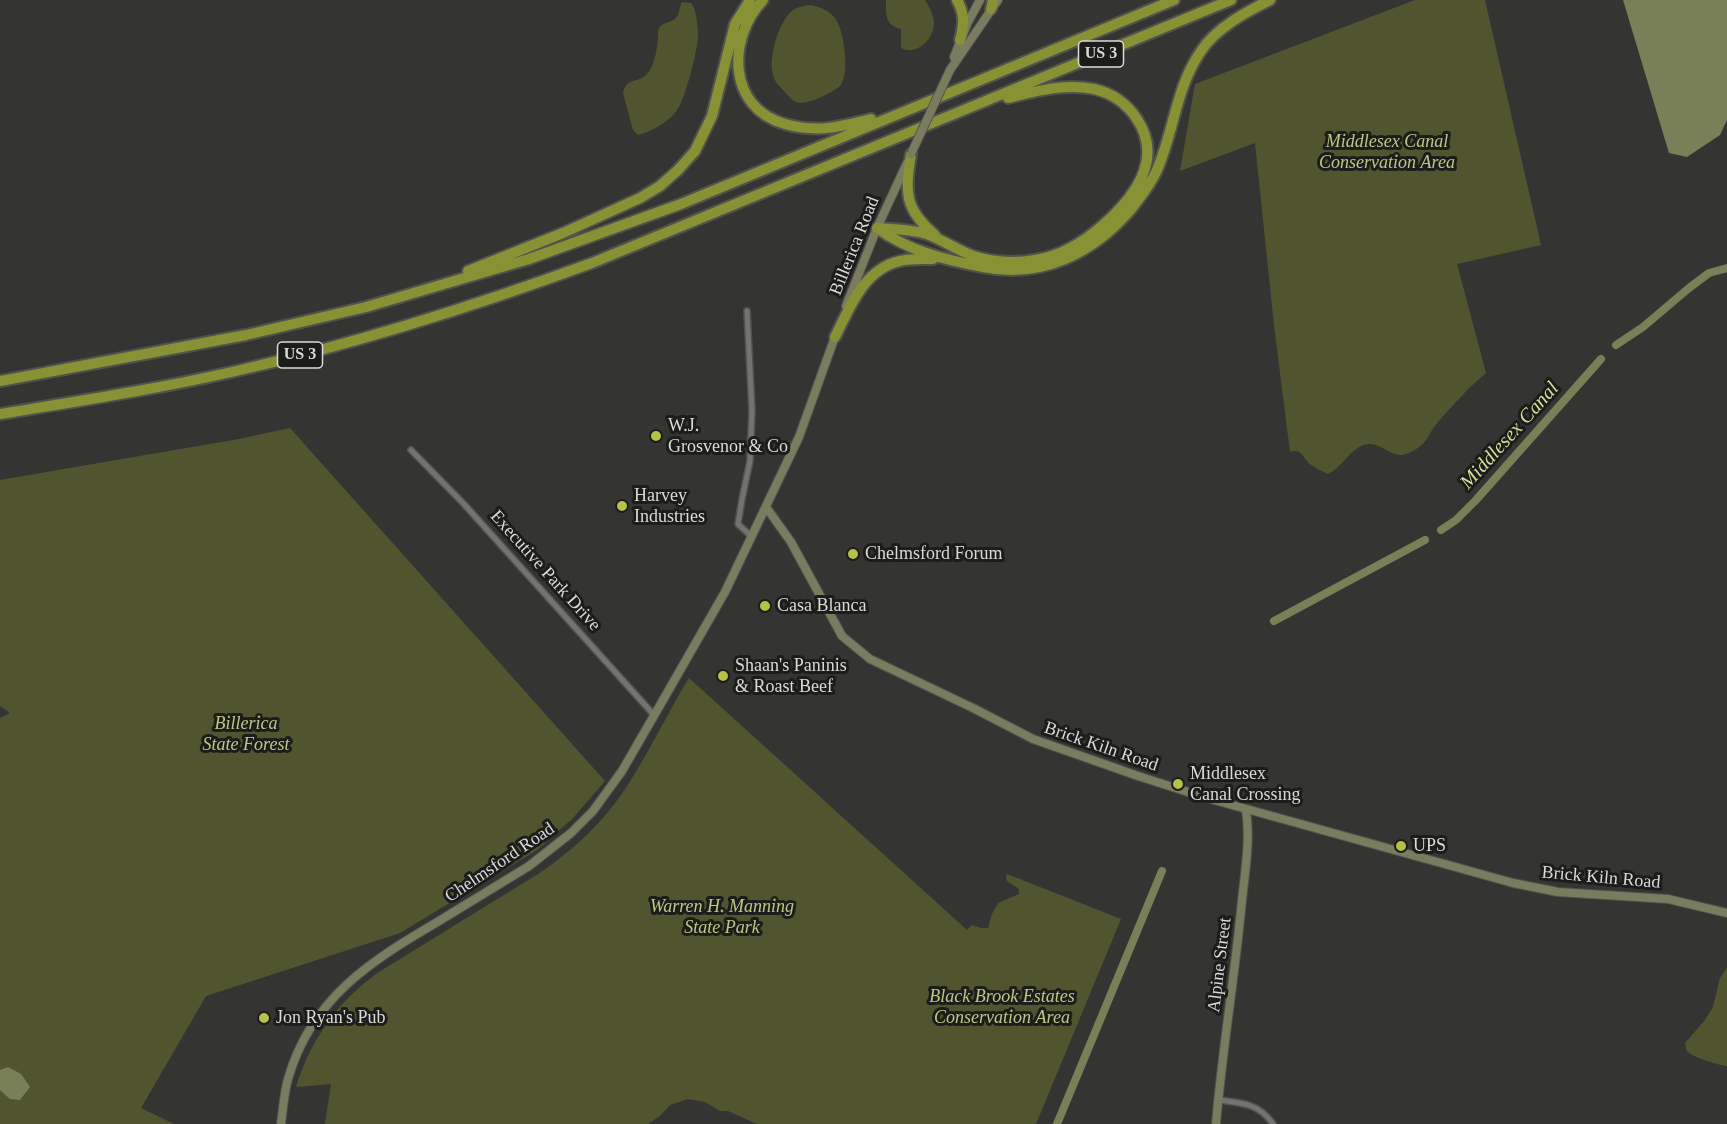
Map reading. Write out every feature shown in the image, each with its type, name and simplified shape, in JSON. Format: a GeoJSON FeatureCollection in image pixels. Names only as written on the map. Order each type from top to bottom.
{"type":"FeatureCollection","features":[{"type":"Feature","properties":{"kind":"highway"},"geometry":{"type":"LineString","coordinates":[[428,289],[640,198],[670,178],[695,151],[707,128],[717,101],[735,24],[750,0]]}},
{"type":"Feature","properties":{"kind":"highway"},"geometry":{"type":"LineString","coordinates":[[763,0],[744,27],[738,66],[747,95],[759,110],[783,123],[805,129],[822,130],[838,128],[917,106]]}},
{"type":"Feature","properties":{"kind":"highway"},"geometry":{"type":"LineString","coordinates":[[957,0],[964,18],[960,40]]}},
{"type":"Feature","properties":{"kind":"highway","name":"US 3"},"geometry":{"type":"LineString","coordinates":[[0,381],[246,335],[366,307],[529,259],[681,204],[1174,0]]}},
{"type":"Feature","properties":{"kind":"highway","name":"US 3"},"geometry":{"type":"LineString","coordinates":[[0,414],[118,395],[236,371],[418,323],[493,298],[592,263],[1231,0]]}},
{"type":"Feature","properties":{"kind":"highway"},"geometry":{"type":"LineString","coordinates":[[877,228],[892,240],[911,248],[991,269],[1022,270],[1059,262],[1078,254],[1096,242],[1127,213],[1154,178],[1184,81],[1202,49],[1229,25],[1270,0]]}},
{"type":"Feature","properties":{"kind":"highway"},"geometry":{"type":"LineString","coordinates":[[877,228],[913,231],[939,240],[967,254],[998,261],[1025,261],[1050,256],[1078,244],[1107,221],[1134,191],[1143,176],[1148,148],[1146,138],[1131,110],[1114,97],[1095,90],[1073,87],[1042,89],[970,108]]}},
{"type":"Feature","properties":{"kind":"highway"},"geometry":{"type":"LineString","coordinates":[[911,154],[907,183],[910,206],[920,221],[939,240]]}},
{"type":"Feature","properties":{"kind":"highway"},"geometry":{"type":"LineString","coordinates":[[835,337],[862,286],[881,269],[889,264],[907,260],[948,259]]}},
{"type":"Feature","properties":{"kind":"main road","name":"Billerica Road"},"geometry":{"type":"LineString","coordinates":[[798,437],[856,277],[950,70],[960,40],[980,0]]}},
{"type":"Feature","properties":{"kind":"main road","name":"Billerica Road"},"geometry":{"type":"LineString","coordinates":[[950,70],[994,3]]}},
{"type":"Feature","properties":{"kind":"main road","name":"Chelmsford Road"},"geometry":{"type":"LineString","coordinates":[[281,1124],[288,1082],[297,1054],[310,1029],[346,984],[373,962],[529,866],[571,833],[593,811],[618,777],[725,592],[798,437]]}},
{"type":"Feature","properties":{"kind":"main road","name":"Brick Kiln Road"},"geometry":{"type":"LineString","coordinates":[[766,507],[791,542],[842,636],[870,659],[1033,739],[1138,776],[1246,810],[1533,887],[1578,893],[1651,897],[1727,913]]}},
{"type":"Feature","properties":{"kind":"main road","name":"Alpine Street"},"geometry":{"type":"LineString","coordinates":[[1216,1124],[1243,894],[1248,831],[1246,810]]}},
{"type":"Feature","properties":{"kind":"street"},"geometry":{"type":"LineString","coordinates":[[747,311],[752,410],[750,461],[738,524],[752,537]]}},
{"type":"Feature","properties":{"kind":"street","name":"Executive Park Drive"},"geometry":{"type":"LineString","coordinates":[[411,450],[463,503],[654,715]]}},
{"type":"Feature","properties":{"kind":"street"},"geometry":{"type":"LineString","coordinates":[[1218,1100],[1252,1106],[1263,1112],[1273,1124]]}},
{"type":"Feature","properties":{"kind":"green space"},"geometry":{"type":"Polygon","coordinates":[[[886,0],[925,0],[934,23],[931,35],[924,44],[913,50],[901,48],[901,29],[889,22],[886,0]]]}},
{"type":"Feature","properties":{"kind":"green space","name":"Middlesex Canal Conservation Area"},"geometry":{"type":"Polygon","coordinates":[[[1415,0],[1485,0],[1541,245],[1457,264],[1486,373],[1444,415],[1425,442],[1411,452],[1399,455],[1374,444],[1368,444],[1357,449],[1328,474],[1310,464],[1299,452],[1290,452],[1255,143],[1180,171],[1195,84],[1415,0]]]}},
{"type":"Feature","properties":{"kind":"green space"},"geometry":{"type":"Polygon","coordinates":[[[682,2],[693,5],[698,31],[688,84],[674,114],[660,125],[638,135],[633,130],[623,93],[627,84],[644,77],[650,70],[655,57],[659,28],[677,17],[682,2]]]}},
{"type":"Feature","properties":{"kind":"green space"},"geometry":{"type":"Polygon","coordinates":[[[810,5],[826,10],[838,22],[845,52],[845,73],[839,87],[818,98],[801,103],[792,100],[779,86],[773,76],[772,55],[779,30],[787,16],[796,9],[810,5]]]}},
{"type":"Feature","properties":{"kind":"green space","name":"Billerica State Forest"},"geometry":{"type":"Polygon","coordinates":[[[290,428],[605,781],[573,818],[537,850],[400,933],[206,996],[141,1108],[174,1124],[0,1124],[0,718],[10,713],[0,706],[0,480],[239,439],[290,428]]]}},
{"type":"Feature","properties":{"kind":"green space","name":"Warren H. Manning State Park"},"geometry":{"type":"Polygon","coordinates":[[[689,678],[967,930],[972,925],[988,928],[998,903],[1019,894],[1019,889],[1007,881],[1007,874],[1121,919],[1036,1124],[757,1124],[728,1111],[720,1111],[705,1102],[688,1099],[670,1105],[648,1124],[325,1124],[331,1084],[296,1087],[318,1037],[339,1008],[364,983],[379,972],[538,874],[564,855],[600,822],[629,783],[689,678]]]}},
{"type":"Feature","properties":{"kind":"green space"},"geometry":{"type":"Polygon","coordinates":[[[1727,967],[1727,1066],[1691,1054],[1686,1050],[1685,1043],[1713,1007],[1720,978],[1727,967]]]}},
{"type":"Feature","properties":{"kind":"shaded area"},"geometry":{"type":"Polygon","coordinates":[[[1623,0],[1727,0],[1727,120],[1720,135],[1687,157],[1669,153],[1623,0]]]}},
{"type":"Feature","properties":{"kind":"shaded area"},"geometry":{"type":"Polygon","coordinates":[[[8,1067],[21,1074],[30,1087],[20,1100],[10,1099],[0,1090],[0,1070],[8,1067]]]}},
{"type":"Feature","properties":{"kind":"waterway","name":"Middlesex Canal"},"geometry":{"type":"LineString","coordinates":[[1616,345],[1643,327],[1709,273],[1727,268]]}},
{"type":"Feature","properties":{"kind":"waterway","name":"Middlesex Canal"},"geometry":{"type":"LineString","coordinates":[[1441,530],[1456,520],[1476,500],[1601,359]]}},
{"type":"Feature","properties":{"kind":"waterway","name":"Middlesex Canal"},"geometry":{"type":"LineString","coordinates":[[1274,621],[1425,540]]}},
{"type":"Feature","properties":{"kind":"waterway","name":"Middlesex Canal"},"geometry":{"type":"LineString","coordinates":[[1057,1124],[1162,871]]}},
{"type":"Feature","properties":{"kind":"place","name":"W.J. Grosvenor & Co"},"geometry":{"type":"Point","coordinates":[656,436]}},
{"type":"Feature","properties":{"kind":"place","name":"Harvey Industries"},"geometry":{"type":"Point","coordinates":[622,506]}},
{"type":"Feature","properties":{"kind":"place","name":"Chelmsford Forum"},"geometry":{"type":"Point","coordinates":[853,554]}},
{"type":"Feature","properties":{"kind":"place","name":"Casa Blanca"},"geometry":{"type":"Point","coordinates":[765,606]}},
{"type":"Feature","properties":{"kind":"place","name":"Shaan's Paninis & Roast Beef"},"geometry":{"type":"Point","coordinates":[723,676]}},
{"type":"Feature","properties":{"kind":"place","name":"Middlesex Canal Crossing"},"geometry":{"type":"Point","coordinates":[1178,784]}},
{"type":"Feature","properties":{"kind":"place","name":"UPS"},"geometry":{"type":"Point","coordinates":[1401,846]}},
{"type":"Feature","properties":{"kind":"place","name":"Jon Ryan's Pub"},"geometry":{"type":"Point","coordinates":[264,1018]}},
{"type":"Feature","properties":{"kind":"park label","name":"Black Brook Estates Conservation Area"},"geometry":{"type":"Point","coordinates":[1002,1007]}}]}
